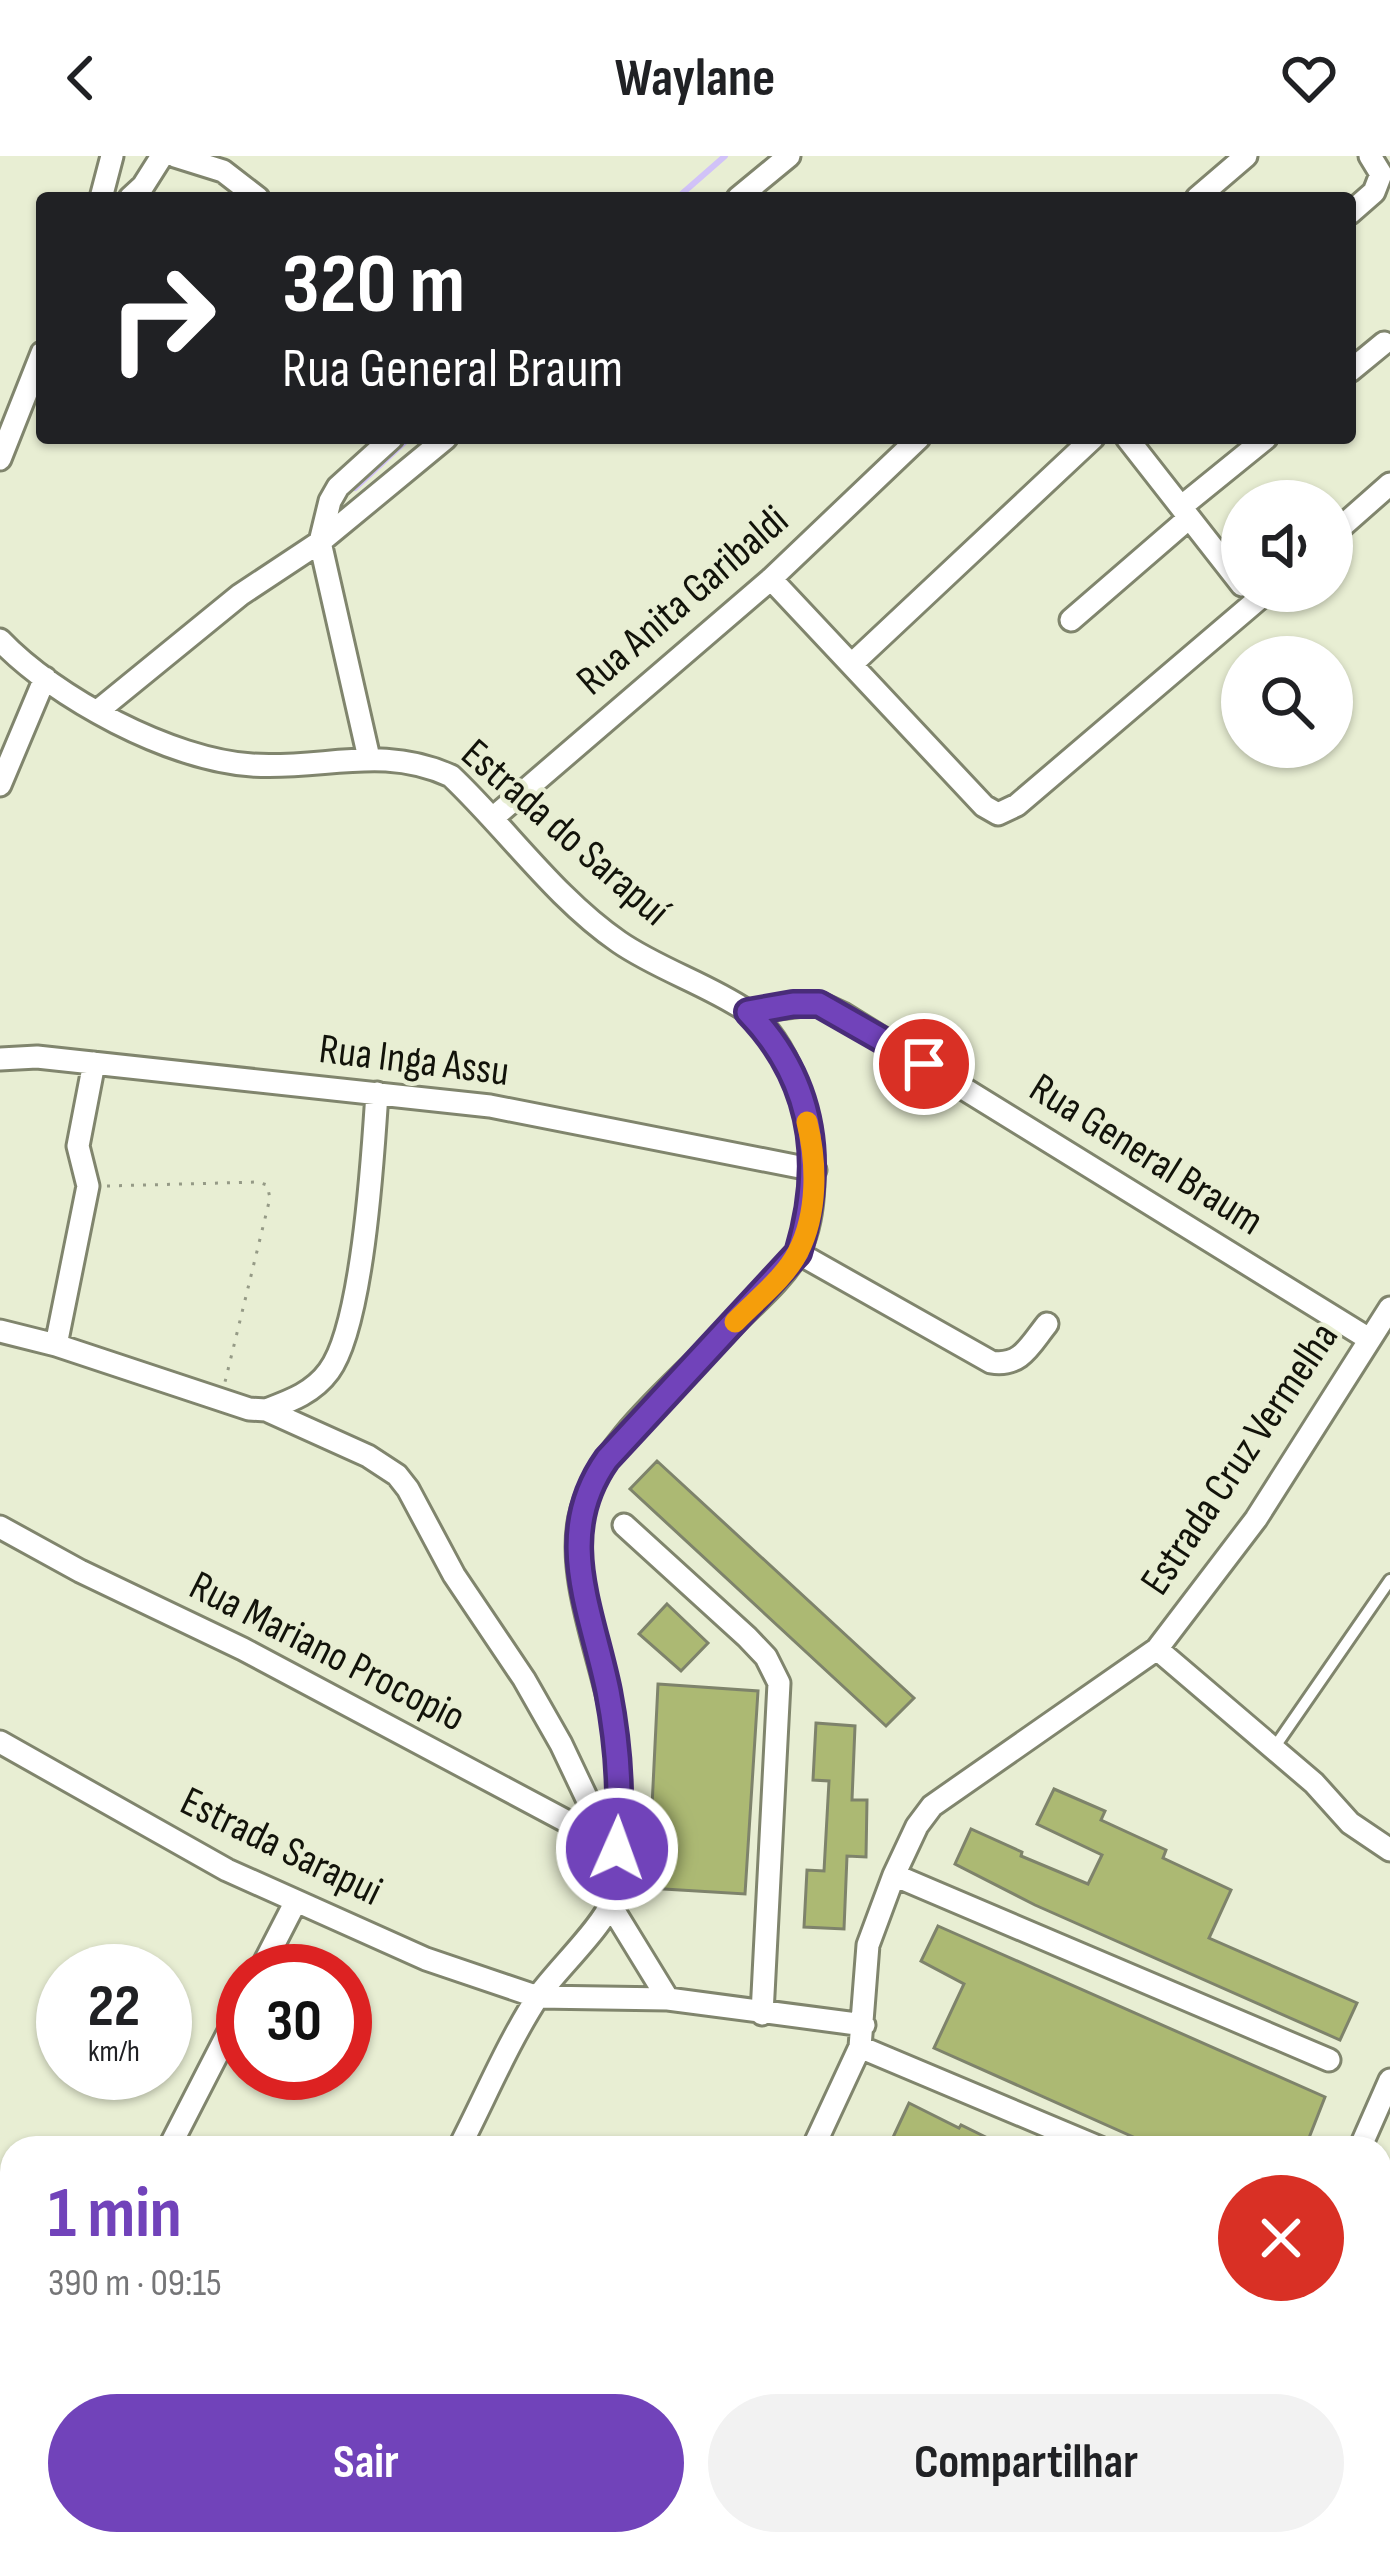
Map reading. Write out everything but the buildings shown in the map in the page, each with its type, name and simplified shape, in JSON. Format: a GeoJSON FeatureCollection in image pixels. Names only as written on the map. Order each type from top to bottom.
{"type":"FeatureCollection","features":[{"type":"Feature","properties":{"kind":"street"},"geometry":{"type":"LineString","coordinates":[[103,192],[112,156]]}},
{"type":"Feature","properties":{"kind":"street"},"geometry":{"type":"LineString","coordinates":[[136,192],[162,156]]}},
{"type":"Feature","properties":{"kind":"street"},"geometry":{"type":"LineString","coordinates":[[176,156],[223,171],[250,192]]}},
{"type":"Feature","properties":{"kind":"street"},"geometry":{"type":"LineString","coordinates":[[745,192],[789,156]]}},
{"type":"Feature","properties":{"kind":"street"},"geometry":{"type":"LineString","coordinates":[[1204,192],[1246,156]]}},
{"type":"Feature","properties":{"kind":"street"},"geometry":{"type":"LineString","coordinates":[[1356,207],[1380,183],[1381,174],[1370,156]]}},
{"type":"Feature","properties":{"kind":"street"},"geometry":{"type":"LineString","coordinates":[[1356,365],[1384,343]]}},
{"type":"Feature","properties":{"kind":"street"},"geometry":{"type":"LineString","coordinates":[[0,459],[36,368]]}},
{"type":"Feature","properties":{"kind":"street"},"geometry":{"type":"LineString","coordinates":[[369,758],[320,542],[338,487],[385,444]]}},
{"type":"Feature","properties":{"kind":"street"},"geometry":{"type":"LineString","coordinates":[[99,710],[241,595],[320,542],[439,444]]}},
{"type":"Feature","properties":{"kind":"street","name":"Rua Anita Garibaldi"},"geometry":{"type":"LineString","coordinates":[[494,818],[771,580],[913,444]]}},
{"type":"Feature","properties":{"kind":"street"},"geometry":{"type":"LineString","coordinates":[[852,664],[1087,444]]}},
{"type":"Feature","properties":{"kind":"street"},"geometry":{"type":"LineString","coordinates":[[1132,444],[1221,554]]}},
{"type":"Feature","properties":{"kind":"street"},"geometry":{"type":"LineString","coordinates":[[1071,620],[1260,444]]}},
{"type":"Feature","properties":{"kind":"street"},"geometry":{"type":"LineString","coordinates":[[1353,517],[1390,484]]}},
{"type":"Feature","properties":{"kind":"street"},"geometry":{"type":"LineString","coordinates":[[771,580],[984,806],[998,814],[1017,805],[1231,612]]}},
{"type":"Feature","properties":{"kind":"street","name":"Estrada do Sarapuí"},"geometry":{"type":"LineString","coordinates":[[0,640],[45,678],[169,748],[253,765],[396,758],[451,776],[620,943],[748,1012],[779,1049],[803,1106],[815,1170],[798,1253],[607,1459],[589,1484],[582,1505],[578,1558],[619,1769],[611,1906]]}},
{"type":"Feature","properties":{"kind":"street"},"geometry":{"type":"LineString","coordinates":[[0,785],[45,678]]}},
{"type":"Feature","properties":{"kind":"street","name":"Rua General Braum"},"geometry":{"type":"LineString","coordinates":[[748,1012],[819,1004],[843,1014],[1370,1339]]}},
{"type":"Feature","properties":{"kind":"street","name":"Rua Inga Assu"},"geometry":{"type":"LineString","coordinates":[[0,1059],[37,1057],[490,1106],[815,1170]]}},
{"type":"Feature","properties":{"kind":"street"},"geometry":{"type":"LineString","coordinates":[[56,1346],[88,1186],[78,1146],[94,1063]]}},
{"type":"Feature","properties":{"kind":"street"},"geometry":{"type":"LineString","coordinates":[[266,1411],[315,1386],[339,1353],[349,1321],[372,1179],[377,1093]]}},
{"type":"Feature","properties":{"kind":"street"},"geometry":{"type":"LineString","coordinates":[[798,1253],[991,1362],[1010,1364],[1020,1358],[1047,1324]]}},
{"type":"Feature","properties":{"kind":"street","name":"Estrada Cruz Vermelha"},"geometry":{"type":"LineString","coordinates":[[862,2036],[868,1945],[917,1826],[932,1806],[1156,1649],[1256,1519],[1390,1308]]}},
{"type":"Feature","properties":{"kind":"street"},"geometry":{"type":"LineString","coordinates":[[0,1331],[266,1411],[368,1456],[397,1475],[454,1575],[524,1679],[612,1846]]}},
{"type":"Feature","properties":{"kind":"street"},"geometry":{"type":"LineString","coordinates":[[624,1525],[747,1637],[766,1657],[779,1683],[762,2014]]}},
{"type":"Feature","properties":{"kind":"street","name":"Rua Mariano Procopio"},"geometry":{"type":"LineString","coordinates":[[0,1527],[243,1649],[612,1846]]}},
{"type":"Feature","properties":{"kind":"street"},"geometry":{"type":"LineString","coordinates":[[1156,1649],[1314,1783],[1350,1823],[1390,1850]]}},
{"type":"Feature","properties":{"kind":"street","name":"Estrada Sarapui"},"geometry":{"type":"LineString","coordinates":[[0,1742],[226,1870],[426,1959],[538,1997]]}},
{"type":"Feature","properties":{"kind":"street"},"geometry":{"type":"LineString","coordinates":[[894,1875],[1329,2060]]}},
{"type":"Feature","properties":{"kind":"street"},"geometry":{"type":"LineString","coordinates":[[274,1944],[296,1901]]}},
{"type":"Feature","properties":{"kind":"street"},"geometry":{"type":"LineString","coordinates":[[465,2136],[538,1997],[611,1906],[668,1999]]}},
{"type":"Feature","properties":{"kind":"street"},"geometry":{"type":"LineString","coordinates":[[538,1997],[668,1999],[862,2036],[1074,2136]]}},
{"type":"Feature","properties":{"kind":"street"},"geometry":{"type":"LineString","coordinates":[[817,2136],[862,2036]]}},
{"type":"Feature","properties":{"kind":"street"},"geometry":{"type":"LineString","coordinates":[[175,2136],[216,2057]]}},
{"type":"Feature","properties":{"kind":"street"},"geometry":{"type":"LineString","coordinates":[[1365,2136],[1390,2080]]}},
{"type":"Feature","properties":{"kind":"lane"},"geometry":{"type":"LineString","coordinates":[[1274,1748],[1390,1580]]}},
{"type":"Feature","properties":{"kind":"path"},"geometry":{"type":"LineString","coordinates":[[88,1186],[267,1185],[270,1198],[220,1400]]}},
{"type":"Feature","properties":{"kind":"waterway"},"geometry":{"type":"LineString","coordinates":[[684,192],[725,156]]}},
{"type":"Feature","properties":{"kind":"waterway"},"geometry":{"type":"LineString","coordinates":[[355,488],[403,444]]}},
{"type":"Feature","properties":{"kind":"slow traffic"},"geometry":{"type":"LineString","coordinates":[[735,1322],[798,1253],[815,1170],[807,1122]]}},
{"type":"Feature","properties":{"kind":"route"},"geometry":{"type":"LineString","coordinates":[[617,1849],[619,1769],[578,1558],[582,1505],[589,1484],[607,1459],[798,1253],[809,1216],[815,1170],[803,1106],[779,1049],[748,1012],[819,1004],[924,1064]]}}]}
